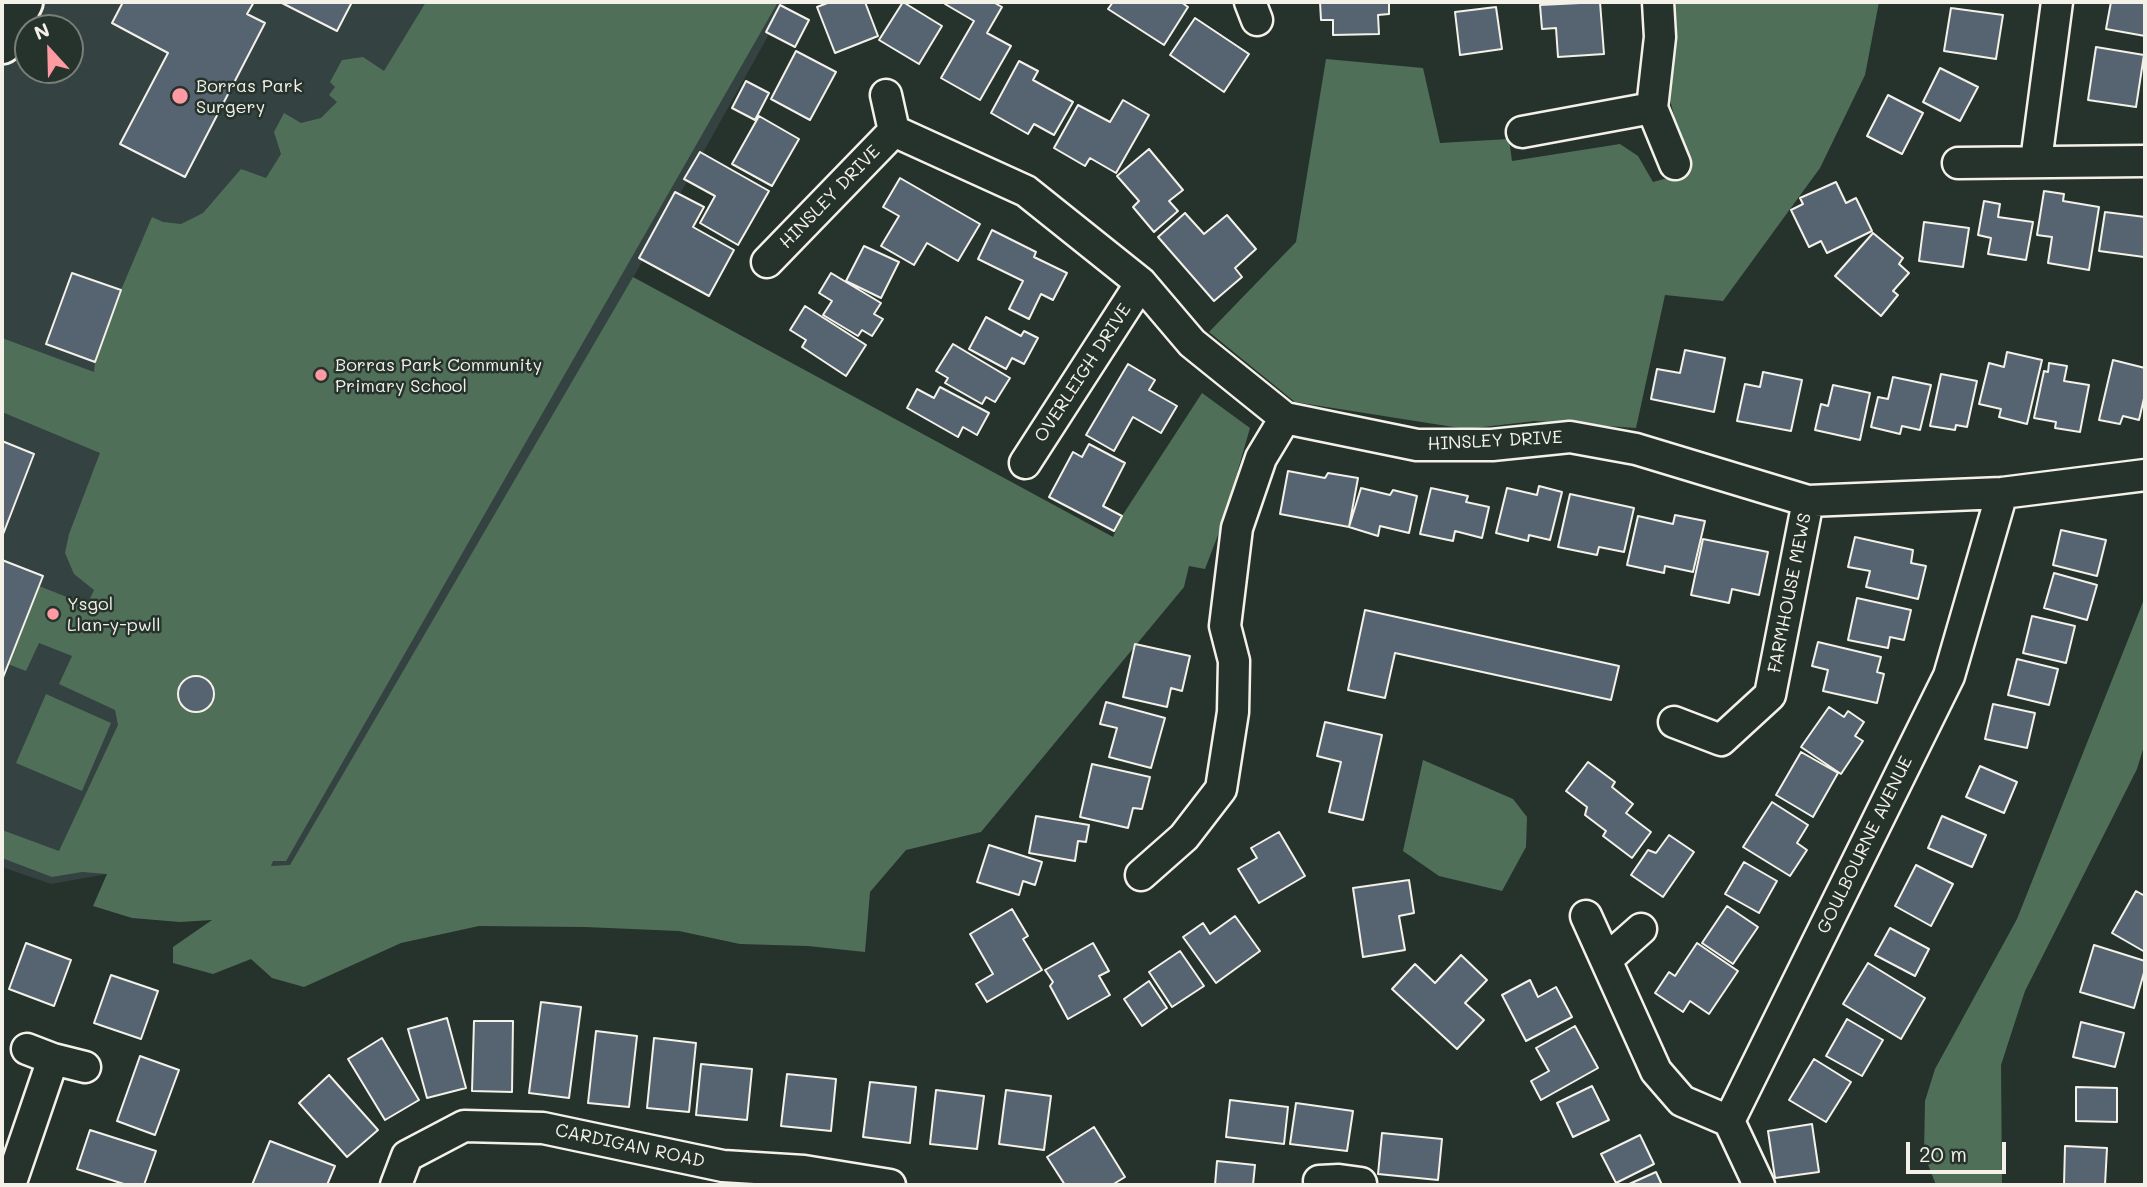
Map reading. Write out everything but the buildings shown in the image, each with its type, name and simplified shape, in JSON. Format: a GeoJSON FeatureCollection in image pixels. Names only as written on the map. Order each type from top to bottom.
{"type":"FeatureCollection","features":[{"type":"Feature","properties":{"kind":"street"},"geometry":{"type":"LineString","coordinates":[[2,44],[23,2]]}},
{"type":"Feature","properties":{"kind":"street"},"geometry":{"type":"LineString","coordinates":[[1658,2],[1660,37],[1652,108],[1675,164]]}},
{"type":"Feature","properties":{"kind":"street"},"geometry":{"type":"LineString","coordinates":[[2036,161],[2057,2]]}},
{"type":"Feature","properties":{"kind":"street","name":"HINSLEY DRIVE"},"geometry":{"type":"LineString","coordinates":[[886,95],[894,131]]}},
{"type":"Feature","properties":{"kind":"street"},"geometry":{"type":"LineString","coordinates":[[1522,132],[1652,108]]}},
{"type":"Feature","properties":{"kind":"street","name":"HINSLEY DRIVE"},"geometry":{"type":"LineString","coordinates":[[767,262],[894,131]]}},
{"type":"Feature","properties":{"kind":"street","name":"HINSLEY DRIVE"},"geometry":{"type":"LineString","coordinates":[[894,131],[1026,191],[1141,283],[1192,342],[1285,418],[1416,445],[1492,446],[1570,438],[1636,449],[1808,501],[2002,493],[2145,475]]}},
{"type":"Feature","properties":{"kind":"street"},"geometry":{"type":"LineString","coordinates":[[1958,163],[2145,161]]}},
{"type":"Feature","properties":{"kind":"street","name":"OVERLEIGH DRIVE"},"geometry":{"type":"LineString","coordinates":[[1025,463],[1141,283]]}},
{"type":"Feature","properties":{"kind":"street"},"geometry":{"type":"LineString","coordinates":[[1141,875],[1184,837],[1221,789],[1233,712],[1234,661],[1225,626],[1237,528],[1261,458],[1285,418]]}},
{"type":"Feature","properties":{"kind":"street","name":"GOULBOURNE AVENUE"},"geometry":{"type":"LineString","coordinates":[[1729,1121],[1949,676],[2002,493]]}},
{"type":"Feature","properties":{"kind":"street","name":"FARMHOUSE MEWS"},"geometry":{"type":"LineString","coordinates":[[1674,722],[1721,740],[1770,695],[1808,501]]}},
{"type":"Feature","properties":{"kind":"street"},"geometry":{"type":"LineString","coordinates":[[1586,916],[1656,1071],[1682,1101],[1729,1121],[1759,1185]]}},
{"type":"Feature","properties":{"kind":"street"},"geometry":{"type":"LineString","coordinates":[[1606,960],[1641,929]]}},
{"type":"Feature","properties":{"kind":"street"},"geometry":{"type":"LineString","coordinates":[[10,1185],[40,1054],[85,1067]]}},
{"type":"Feature","properties":{"kind":"street","name":"CARDIGAN ROAD"},"geometry":{"type":"LineString","coordinates":[[396,1185],[407,1156],[464,1126],[543,1128],[721,1176],[804,1171],[890,1185]]}},
{"type":"Feature","properties":{"kind":"shaded area","name":"Borras Park Community Primary School"},"geometry":{"type":"Polygon","coordinates":[[[38,2],[787,2],[642,262],[290,866],[124,871],[51,884],[2,867],[2,71],[14,48],[14,84],[84,84],[84,14],[32,14],[38,2]]]}},
{"type":"Feature","properties":{"kind":"green space"},"geometry":{"type":"Polygon","coordinates":[[[426,2],[778,2],[286,861],[273,861],[271,866],[290,865],[633,277],[1113,537],[1122,516],[1202,393],[1250,428],[1223,522],[1205,569],[1189,566],[1184,587],[981,832],[906,850],[870,892],[865,952],[808,946],[740,944],[679,931],[479,926],[401,943],[304,987],[272,978],[251,959],[213,974],[173,963],[173,947],[212,920],[180,922],[132,918],[93,906],[107,874],[82,872],[52,877],[2,858],[2,830],[59,851],[118,725],[115,710],[59,684],[72,656],[39,643],[26,671],[8,664],[39,586],[87,605],[94,590],[74,574],[65,553],[69,534],[100,453],[2,412],[2,338],[94,372],[95,362],[121,290],[152,217],[163,222],[181,224],[203,213],[241,169],[266,178],[281,154],[274,132],[284,113],[301,123],[321,118],[337,102],[329,95],[335,87],[330,82],[342,60],[363,57],[384,71],[426,2]]]}},
{"type":"Feature","properties":{"kind":"green space"},"geometry":{"type":"Polygon","coordinates":[[[1675,2],[1879,2],[1865,75],[1820,168],[1723,301],[1665,295],[1636,428],[1535,421],[1466,429],[1295,402],[1209,332],[1296,242],[1326,59],[1423,68],[1440,143],[1509,139],[1512,161],[1620,144],[1638,156],[1653,182],[1689,172],[1670,100],[1675,2]]]}},
{"type":"Feature","properties":{"kind":"green space"},"geometry":{"type":"Polygon","coordinates":[[[2145,597],[2145,743],[2137,769],[2025,991],[2001,1065],[2002,1185],[1936,1185],[1924,1154],[1925,1101],[1935,1069],[2017,919],[2145,597]]]}},
{"type":"Feature","properties":{"kind":"green space"},"geometry":{"type":"Polygon","coordinates":[[[46,694],[111,723],[82,791],[16,763],[46,694]]]}},
{"type":"Feature","properties":{"kind":"green space"},"geometry":{"type":"Polygon","coordinates":[[[1423,760],[1513,799],[1527,817],[1526,847],[1502,891],[1439,876],[1403,851],[1423,760]]]}},
{"type":"Feature","properties":{"kind":"place","name":"Borras Park Surgery"},"geometry":{"type":"Point","coordinates":[180,96]}},
{"type":"Feature","properties":{"kind":"place","name":"Borras Park Community Primary School"},"geometry":{"type":"Point","coordinates":[321,375]}},
{"type":"Feature","properties":{"kind":"place","name":"Ysgol Llan-y-pwll"},"geometry":{"type":"Point","coordinates":[53,614]}}]}
